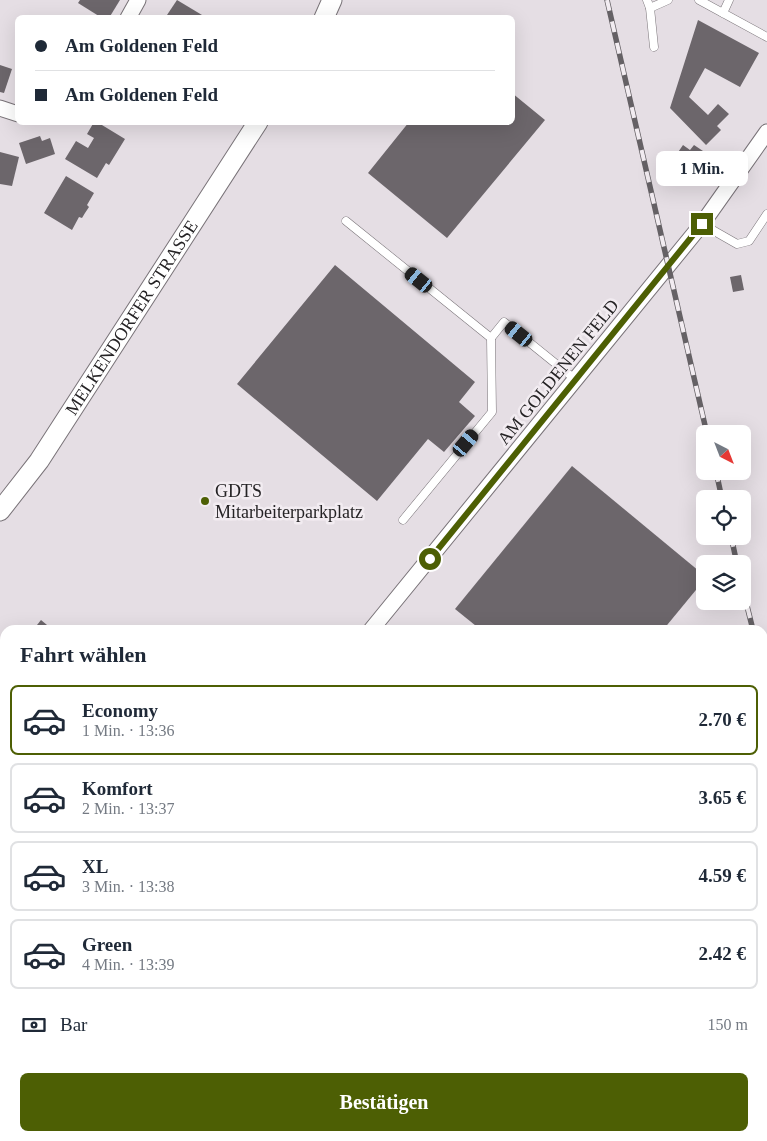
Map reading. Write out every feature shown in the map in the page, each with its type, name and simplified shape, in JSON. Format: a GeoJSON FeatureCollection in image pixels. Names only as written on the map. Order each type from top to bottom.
{"type":"FeatureCollection","features":[{"type":"Feature","properties":{"kind":"street"},"geometry":{"type":"LineString","coordinates":[[130,15],[138,0]]}},
{"type":"Feature","properties":{"kind":"street"},"geometry":{"type":"LineString","coordinates":[[325,15],[332,0]]}},
{"type":"Feature","properties":{"kind":"street"},"geometry":{"type":"LineString","coordinates":[[0,108],[15,113]]}},
{"type":"Feature","properties":{"kind":"street","name":"MELKENDORFER STRASSE"},"geometry":{"type":"LineString","coordinates":[[0,511],[39,461],[256,125]]}},
{"type":"Feature","properties":{"kind":"street","name":"AM GOLDENEN FELD"},"geometry":{"type":"LineString","coordinates":[[375,625],[702,224],[767,132]]}},
{"type":"Feature","properties":{"kind":"lane"},"geometry":{"type":"LineString","coordinates":[[647,0],[650,8],[654,47]]}},
{"type":"Feature","properties":{"kind":"lane"},"geometry":{"type":"LineString","coordinates":[[650,8],[668,0]]}},
{"type":"Feature","properties":{"kind":"lane"},"geometry":{"type":"LineString","coordinates":[[699,0],[767,37]]}},
{"type":"Feature","properties":{"kind":"lane"},"geometry":{"type":"LineString","coordinates":[[723,13],[729,0]]}},
{"type":"Feature","properties":{"kind":"lane"},"geometry":{"type":"LineString","coordinates":[[702,224],[737,244],[749,241],[767,214]]}},
{"type":"Feature","properties":{"kind":"lane"},"geometry":{"type":"LineString","coordinates":[[346,221],[491,338]]}},
{"type":"Feature","properties":{"kind":"lane"},"geometry":{"type":"LineString","coordinates":[[403,520],[492,412],[491,338],[504,322],[576,380]]}},
{"type":"Feature","properties":{"kind":"building"},"geometry":{"type":"Polygon","coordinates":[[[80,0],[120,0],[111,15],[97,15],[78,3],[80,0]]]}},
{"type":"Feature","properties":{"kind":"building"},"geometry":{"type":"Polygon","coordinates":[[[177,0],[202,15],[167,15],[177,0]]]}},
{"type":"Feature","properties":{"kind":"building"},"geometry":{"type":"Polygon","coordinates":[[[698,20],[759,53],[740,87],[705,68],[689,97],[708,115],[718,104],[729,114],[717,126],[721,130],[706,145],[670,108],[698,20]]]}},
{"type":"Feature","properties":{"kind":"building"},"geometry":{"type":"Polygon","coordinates":[[[0,65],[12,69],[4,93],[0,92],[0,65]]]}},
{"type":"Feature","properties":{"kind":"building"},"geometry":{"type":"Polygon","coordinates":[[[515,95],[545,120],[447,238],[368,173],[407,125],[515,125],[515,95]]]}},
{"type":"Feature","properties":{"kind":"building"},"geometry":{"type":"Polygon","coordinates":[[[92,125],[102,125],[125,139],[109,165],[106,163],[97,178],[65,159],[76,141],[88,148],[94,138],[87,134],[92,125]]]}},
{"type":"Feature","properties":{"kind":"building"},"geometry":{"type":"Polygon","coordinates":[[[40,136],[42,141],[50,138],[55,154],[26,164],[19,143],[40,136]]]}},
{"type":"Feature","properties":{"kind":"building"},"geometry":{"type":"Polygon","coordinates":[[[683,145],[690,150],[694,145],[706,153],[691,174],[672,161],[683,145]]]}},
{"type":"Feature","properties":{"kind":"building"},"geometry":{"type":"Polygon","coordinates":[[[0,152],[19,157],[12,186],[0,184],[0,152]]]}},
{"type":"Feature","properties":{"kind":"building"},"geometry":{"type":"Polygon","coordinates":[[[66,176],[94,193],[87,205],[89,207],[82,218],[79,217],[72,230],[44,213],[66,176]]]}},
{"type":"Feature","properties":{"kind":"building"},"geometry":{"type":"Polygon","coordinates":[[[335,265],[475,382],[459,402],[475,416],[444,452],[428,439],[377,501],[237,384],[335,265]]]}},
{"type":"Feature","properties":{"kind":"building"},"geometry":{"type":"Polygon","coordinates":[[[741,275],[744,290],[733,292],[730,277],[741,275]]]}},
{"type":"Feature","properties":{"kind":"building"},"geometry":{"type":"Polygon","coordinates":[[[572,466],[696,569],[696,590],[667,625],[475,625],[455,609],[572,466]]]}},
{"type":"Feature","properties":{"kind":"building"},"geometry":{"type":"Polygon","coordinates":[[[41,620],[47,625],[37,625],[41,620]]]}},
{"type":"Feature","properties":{"kind":"railway"},"geometry":{"type":"LineString","coordinates":[[607,0],[705,425]]}},
{"type":"Feature","properties":{"kind":"railway"},"geometry":{"type":"LineString","coordinates":[[718,480],[720,490]]}},
{"type":"Feature","properties":{"kind":"railway"},"geometry":{"type":"LineString","coordinates":[[733,545],[735,555]]}},
{"type":"Feature","properties":{"kind":"railway"},"geometry":{"type":"LineString","coordinates":[[748,610],[752,625]]}},
{"type":"Feature","properties":{"kind":"place","name":"GDTS Mitarbeiterparkplatz"},"geometry":{"type":"Point","coordinates":[205,501]}},
{"type":"Feature","properties":{"kind":"route"},"geometry":{"type":"LineString","coordinates":[[430,559],[702,224]]}}]}
